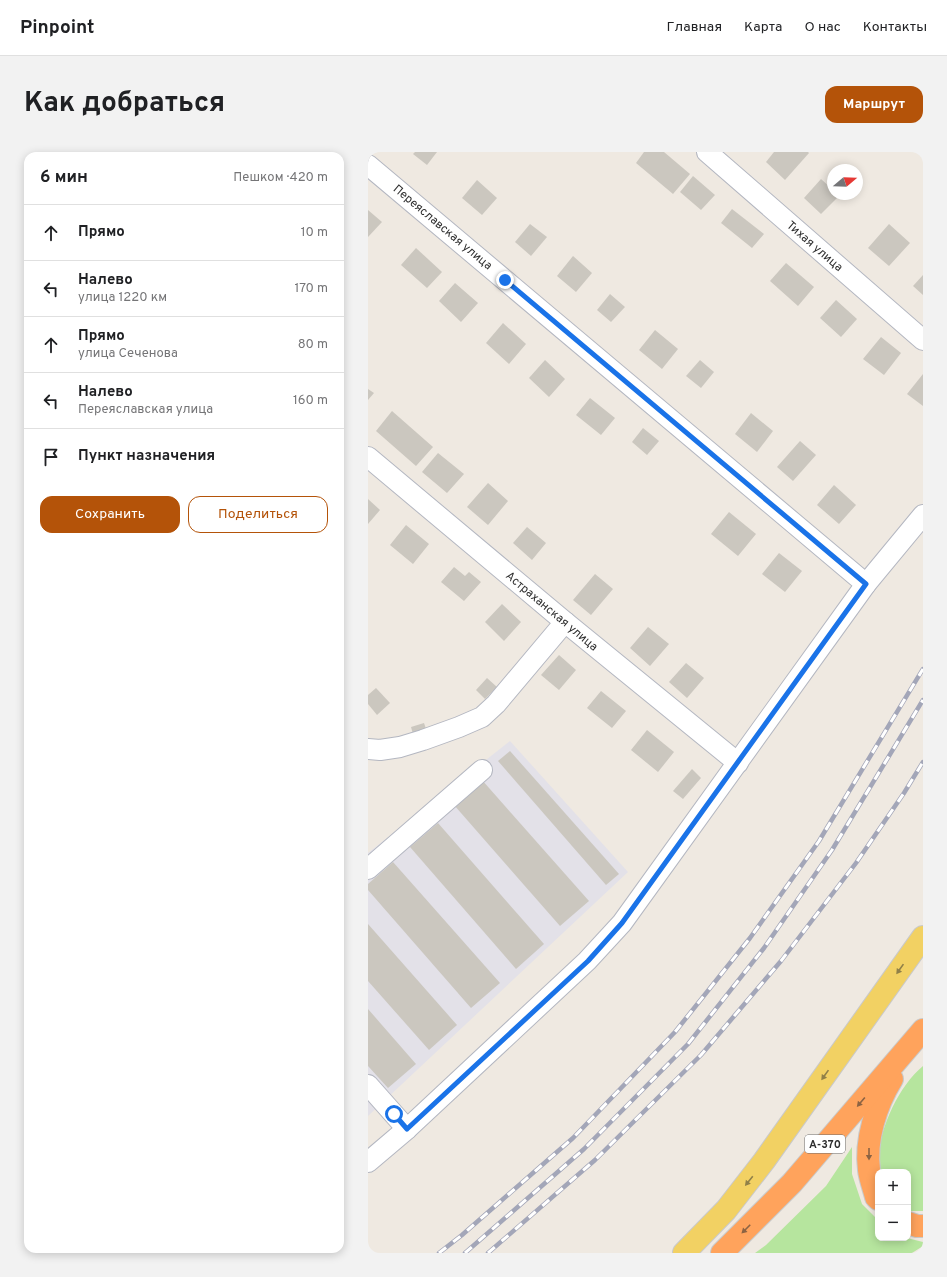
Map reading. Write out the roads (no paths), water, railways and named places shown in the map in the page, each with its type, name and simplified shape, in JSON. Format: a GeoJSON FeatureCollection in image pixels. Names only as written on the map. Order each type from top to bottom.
{"type":"FeatureCollection","features":[{"type":"Feature","properties":{"kind":"highway"},"geometry":{"type":"LineString","coordinates":[[875,1193],[869,1171],[869,1144],[878,1108],[890,1083],[923,1030]]}},
{"type":"Feature","properties":{"kind":"highway","name":"А-370"},"geometry":{"type":"LineString","coordinates":[[722,1253],[792,1183],[923,1030]]}},
{"type":"Feature","properties":{"kind":"highway"},"geometry":{"type":"LineString","coordinates":[[911,1224],[923,1226]]}},
{"type":"Feature","properties":{"kind":"main road"},"geometry":{"type":"LineString","coordinates":[[684,1253],[726,1210],[764,1161],[923,938]]}},
{"type":"Feature","properties":{"kind":"street","name":"Тихая улица"},"geometry":{"type":"LineString","coordinates":[[707,152],[923,340]]}},
{"type":"Feature","properties":{"kind":"street","name":"Переяславская улица"},"geometry":{"type":"LineString","coordinates":[[368,165],[866,584]]}},
{"type":"Feature","properties":{"kind":"street","name":"Астраханская улица"},"geometry":{"type":"LineString","coordinates":[[368,457],[738,764]]}},
{"type":"Feature","properties":{"kind":"street"},"geometry":{"type":"LineString","coordinates":[[368,1162],[407,1129],[588,961],[622,923],[738,764],[866,584],[923,515]]}},
{"type":"Feature","properties":{"kind":"street"},"geometry":{"type":"LineString","coordinates":[[368,749],[380,750],[400,747],[459,727],[482,717],[496,704],[565,622]]}},
{"type":"Feature","properties":{"kind":"street"},"geometry":{"type":"LineString","coordinates":[[368,869],[482,770]]}},
{"type":"Feature","properties":{"kind":"street"},"geometry":{"type":"LineString","coordinates":[[368,1085],[407,1129]]}},
{"type":"Feature","properties":{"kind":"railway"},"geometry":{"type":"LineString","coordinates":[[439,1253],[462,1235],[573,1138],[675,1032],[750,938],[819,841],[923,669]]}},
{"type":"Feature","properties":{"kind":"railway"},"geometry":{"type":"LineString","coordinates":[[465,1253],[584,1149],[688,1044],[764,948],[832,850],[923,700]]}},
{"type":"Feature","properties":{"kind":"railway"},"geometry":{"type":"LineString","coordinates":[[488,1253],[595,1160],[701,1055],[781,961],[856,863],[904,793],[923,762]]}}]}
